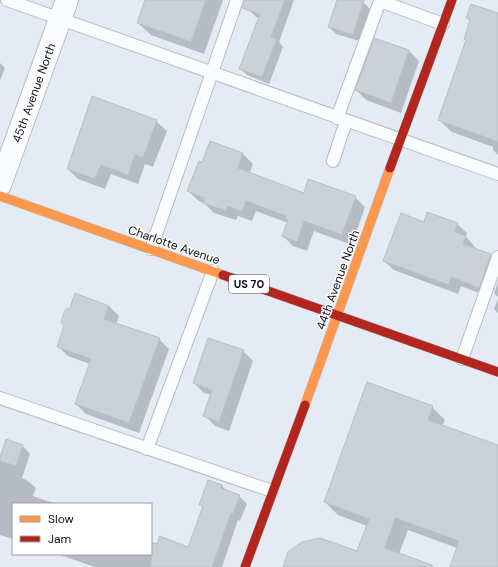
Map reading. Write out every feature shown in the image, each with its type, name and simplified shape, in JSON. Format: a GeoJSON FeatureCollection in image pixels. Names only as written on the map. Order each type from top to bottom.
{"type":"FeatureCollection","features":[{"type":"Feature","properties":{"kind":"street","name":"44th Avenue North"},"geometry":{"type":"LineString","coordinates":[[245,567],[452,0]]}},
{"type":"Feature","properties":{"kind":"street","name":"45th Avenue North"},"geometry":{"type":"LineString","coordinates":[[0,185],[64,9]]}},
{"type":"Feature","properties":{"kind":"street","name":"Charlotte Avenue"},"geometry":{"type":"LineString","coordinates":[[0,196],[498,372]]}},
{"type":"Feature","properties":{"kind":"lane"},"geometry":{"type":"LineString","coordinates":[[7,0],[64,9],[211,73],[498,174]]}},
{"type":"Feature","properties":{"kind":"lane"},"geometry":{"type":"LineString","coordinates":[[151,249],[237,0]]}},
{"type":"Feature","properties":{"kind":"lane"},"geometry":{"type":"LineString","coordinates":[[333,161],[342,119],[380,1],[443,24]]}},
{"type":"Feature","properties":{"kind":"lane"},"geometry":{"type":"LineString","coordinates":[[462,359],[498,257]]}},
{"type":"Feature","properties":{"kind":"lane"},"geometry":{"type":"LineString","coordinates":[[147,449],[213,271]]}},
{"type":"Feature","properties":{"kind":"lane"},"geometry":{"type":"LineString","coordinates":[[0,398],[272,491]]}},
{"type":"Feature","properties":{"kind":"building"},"geometry":{"type":"Polygon","coordinates":[[[145,0],[206,0],[191,42],[137,23],[145,0]]]}},
{"type":"Feature","properties":{"kind":"building"},"geometry":{"type":"Polygon","coordinates":[[[244,0],[285,0],[271,37],[277,39],[262,77],[239,69],[260,14],[242,8],[244,0]]]}},
{"type":"Feature","properties":{"kind":"building"},"geometry":{"type":"Polygon","coordinates":[[[337,0],[364,0],[353,35],[328,27],[337,0]]]}},
{"type":"Feature","properties":{"kind":"building"},"geometry":{"type":"Polygon","coordinates":[[[471,4],[498,13],[498,142],[438,120],[466,40],[464,39],[470,20],[466,18],[471,4]]]}},
{"type":"Feature","properties":{"kind":"building"},"geometry":{"type":"Polygon","coordinates":[[[374,38],[409,50],[391,103],[355,90],[374,38]]]}},
{"type":"Feature","properties":{"kind":"building"},"geometry":{"type":"Polygon","coordinates":[[[92,96],[157,120],[143,158],[135,155],[128,175],[101,165],[95,179],[67,169],[92,96]]]}},
{"type":"Feature","properties":{"kind":"building"},"geometry":{"type":"Polygon","coordinates":[[[210,141],[243,153],[238,168],[304,193],[308,179],[356,196],[342,235],[304,221],[297,242],[282,236],[288,220],[285,219],[286,216],[246,201],[242,212],[228,206],[226,211],[203,203],[204,198],[187,191],[199,161],[202,162],[210,141]]]}},
{"type":"Feature","properties":{"kind":"building"},"geometry":{"type":"Polygon","coordinates":[[[427,212],[458,223],[455,232],[466,236],[463,244],[491,254],[479,288],[451,277],[449,285],[383,261],[401,213],[424,222],[427,212]]]}},
{"type":"Feature","properties":{"kind":"building"},"geometry":{"type":"Polygon","coordinates":[[[75,293],[109,306],[104,319],[160,338],[129,423],[75,404],[91,359],[57,347],[64,326],[61,322],[65,310],[70,308],[75,293]]]}},
{"type":"Feature","properties":{"kind":"building"},"geometry":{"type":"Polygon","coordinates":[[[208,338],[244,350],[219,422],[203,416],[212,390],[193,383],[208,338]]]}},
{"type":"Feature","properties":{"kind":"building"},"geometry":{"type":"Polygon","coordinates":[[[367,382],[433,406],[428,420],[498,445],[498,567],[450,567],[459,541],[395,518],[385,548],[432,565],[431,567],[283,567],[288,552],[302,542],[320,538],[357,551],[369,519],[324,502],[367,382]]]}},
{"type":"Feature","properties":{"kind":"building"},"geometry":{"type":"Polygon","coordinates":[[[6,439],[23,445],[16,466],[0,461],[6,439]]]}},
{"type":"Feature","properties":{"kind":"building"},"geometry":{"type":"Polygon","coordinates":[[[208,480],[222,485],[221,488],[240,495],[233,514],[231,513],[212,567],[151,567],[152,542],[157,544],[160,536],[188,547],[203,506],[199,505],[208,480]]]}},
{"type":"Feature","properties":{"kind":"traffic: slow"},"geometry":{"type":"LineString","coordinates":[[305,405],[390,168]]}},
{"type":"Feature","properties":{"kind":"traffic: slow"},"geometry":{"type":"LineString","coordinates":[[0,196],[223,275]]}},
{"type":"Feature","properties":{"kind":"traffic: jam"},"geometry":{"type":"LineString","coordinates":[[390,168],[452,0]]}},
{"type":"Feature","properties":{"kind":"traffic: jam"},"geometry":{"type":"LineString","coordinates":[[223,275],[498,372]]}},
{"type":"Feature","properties":{"kind":"traffic: jam"},"geometry":{"type":"LineString","coordinates":[[245,567],[305,405]]}}]}
